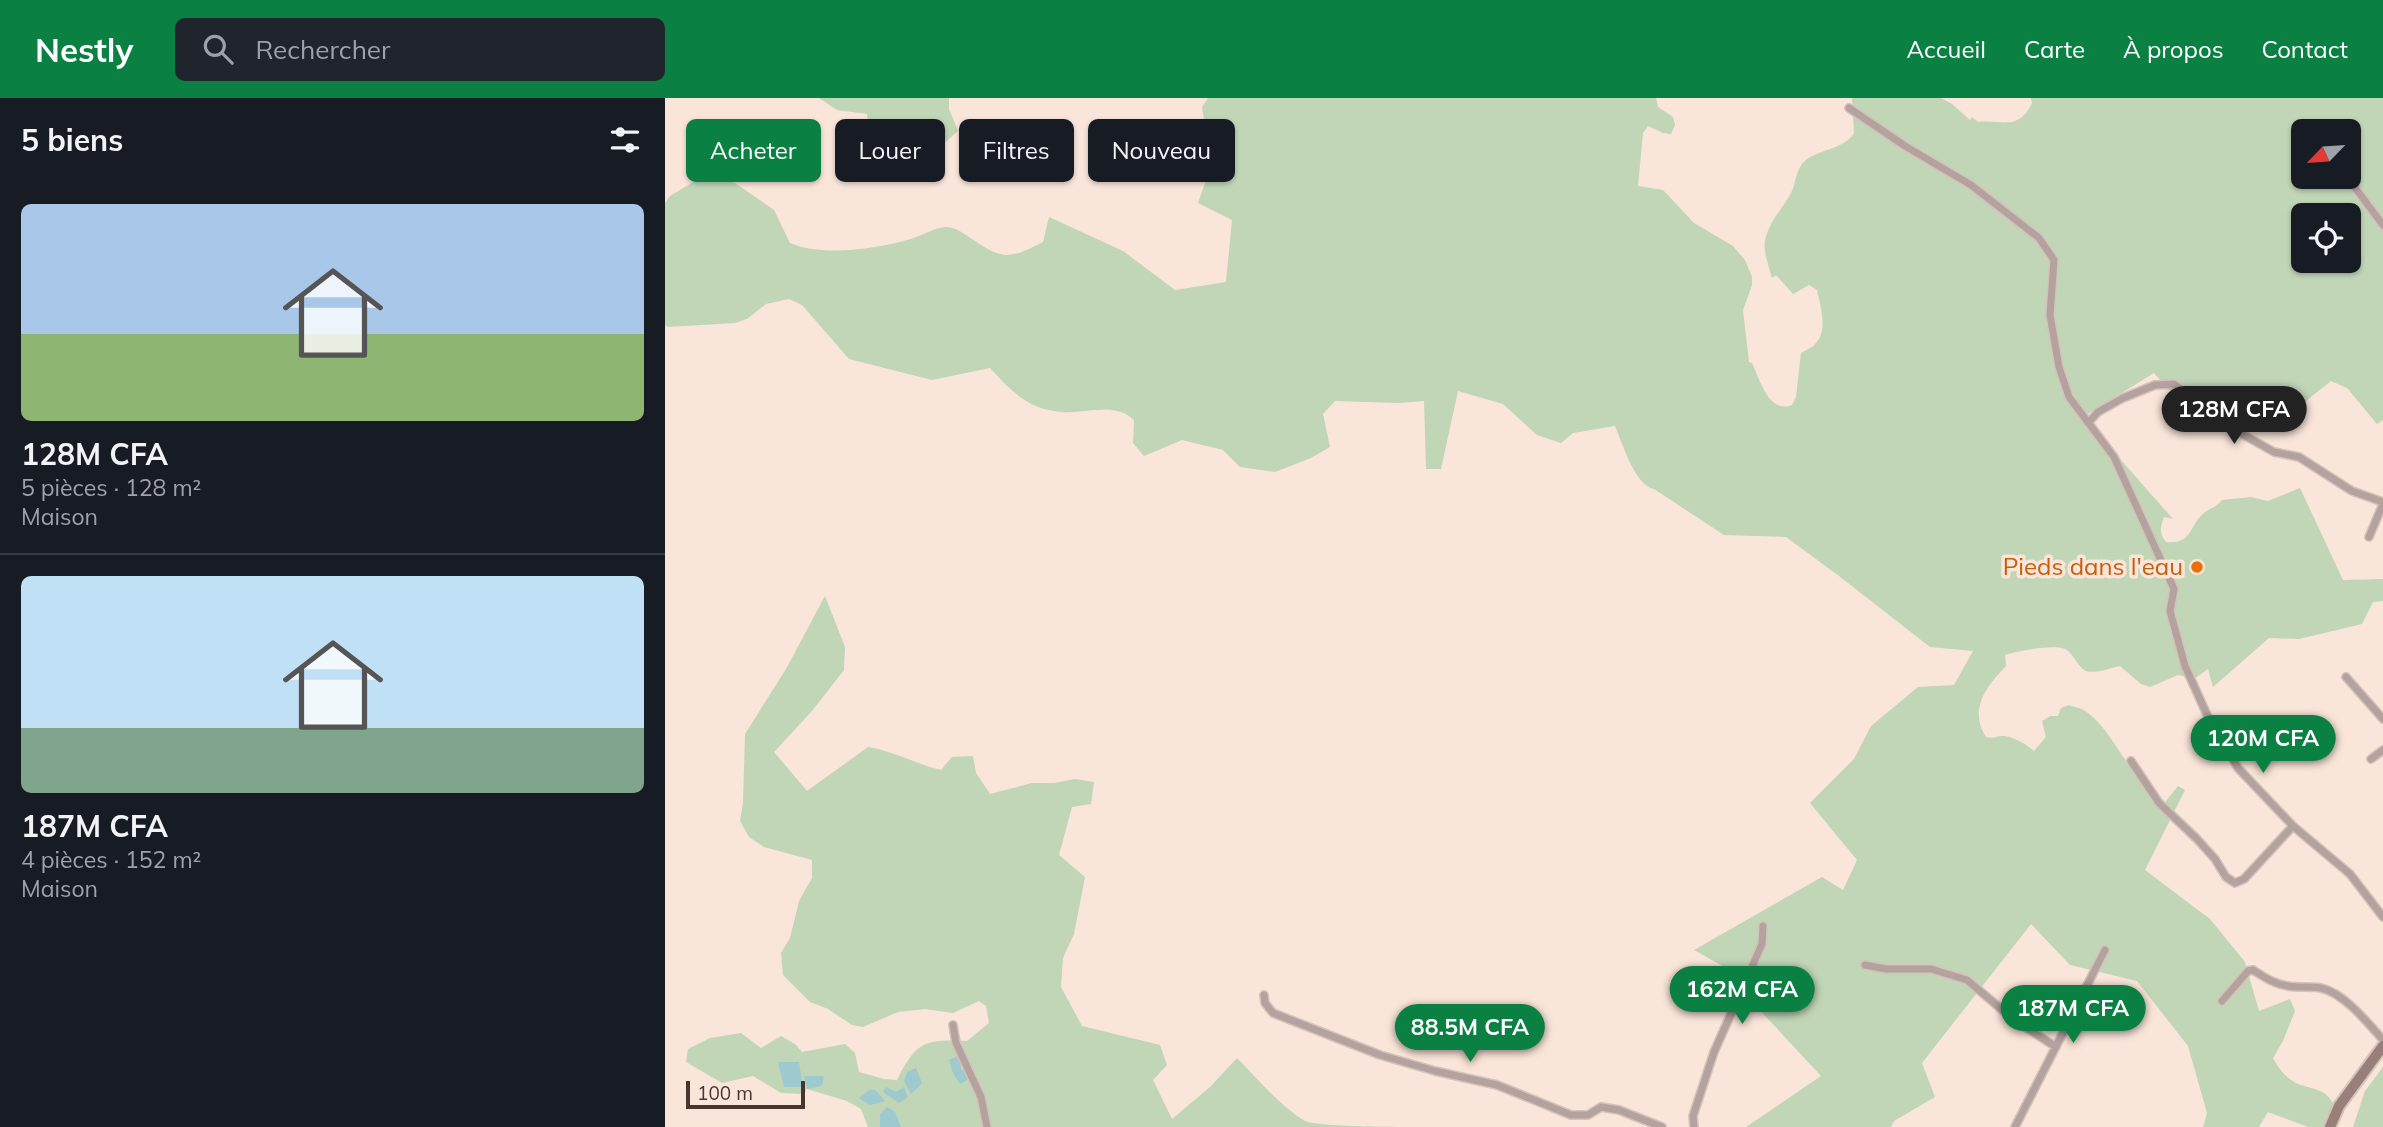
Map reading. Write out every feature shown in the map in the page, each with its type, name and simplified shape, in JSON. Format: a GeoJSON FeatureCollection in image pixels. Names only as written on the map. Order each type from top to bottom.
{"type":"FeatureCollection","features":[{"type":"Feature","properties":{"kind":"main road"},"geometry":{"type":"LineString","coordinates":[[2330,1127],[2339,1106],[2383,1046]]}},
{"type":"Feature","properties":{"kind":"street"},"geometry":{"type":"LineString","coordinates":[[1849,108],[1905,146],[1971,185],[2039,238],[2054,260],[2050,314],[2059,367],[2069,397],[2114,457],[2174,589],[2170,611],[2185,666],[2208,717],[2238,768],[2293,826],[2350,874],[2383,917]]}},
{"type":"Feature","properties":{"kind":"street"},"geometry":{"type":"LineString","coordinates":[[2356,189],[2383,225]]}},
{"type":"Feature","properties":{"kind":"street"},"geometry":{"type":"LineString","coordinates":[[2088,423],[2098,412],[2123,398],[2155,385],[2174,384],[2235,430],[2274,452],[2299,457],[2352,491],[2383,503],[2369,537]]}},
{"type":"Feature","properties":{"kind":"street"},"geometry":{"type":"LineString","coordinates":[[2346,677],[2383,719]]}},
{"type":"Feature","properties":{"kind":"street"},"geometry":{"type":"LineString","coordinates":[[2371,760],[2383,750]]}},
{"type":"Feature","properties":{"kind":"street"},"geometry":{"type":"LineString","coordinates":[[2130,761],[2159,803],[2197,839],[2215,859],[2226,877],[2235,883],[2244,879],[2293,826]]}},
{"type":"Feature","properties":{"kind":"street"},"geometry":{"type":"LineString","coordinates":[[1694,1127],[1693,1116],[1714,1052],[1762,944],[1763,926]]}},
{"type":"Feature","properties":{"kind":"street"},"geometry":{"type":"LineString","coordinates":[[2015,1127],[2105,950]]}},
{"type":"Feature","properties":{"kind":"street"},"geometry":{"type":"LineString","coordinates":[[1865,965],[1886,969],[1931,970],[1967,980],[2013,1020],[2056,1047]]}},
{"type":"Feature","properties":{"kind":"street"},"geometry":{"type":"LineString","coordinates":[[2222,1001],[2248,971],[2253,970],[2273,982],[2287,986],[2322,988],[2336,995],[2364,1017],[2383,1040]]}},
{"type":"Feature","properties":{"kind":"street"},"geometry":{"type":"LineString","coordinates":[[1263,995],[1265,1003],[1273,1013],[1380,1055],[1497,1085],[1571,1115],[1588,1115],[1601,1107],[1619,1110],[1662,1127]]}},
{"type":"Feature","properties":{"kind":"street"},"geometry":{"type":"LineString","coordinates":[[953,1026],[956,1043],[981,1097],[986,1127]]}},
{"type":"Feature","properties":{"kind":"green space"},"geometry":{"type":"Polygon","coordinates":[[[819,98],[949,98],[949,109],[958,131],[945,143],[945,119],[867,119],[867,114],[837,110],[819,98]]]}},
{"type":"Feature","properties":{"kind":"green space"},"geometry":{"type":"Polygon","coordinates":[[[1208,98],[1656,98],[1658,107],[1673,117],[1675,125],[1671,134],[1648,126],[1643,133],[1638,186],[1663,190],[1694,223],[1733,246],[1745,260],[1752,277],[1752,285],[1743,310],[1749,362],[1752,363],[1766,394],[1777,405],[1784,406],[1792,405],[1796,397],[1801,353],[1819,339],[1823,325],[1817,290],[1809,285],[1793,294],[1776,275],[1772,278],[1765,241],[1772,222],[1791,193],[1803,163],[1839,146],[1854,133],[1852,98],[1941,98],[1970,120],[1972,117],[1978,122],[2009,122],[2021,118],[2027,112],[2032,103],[2031,98],[2383,98],[2383,420],[2377,424],[2347,388],[2331,381],[2301,405],[2301,413],[2289,428],[2283,413],[2287,396],[2254,386],[2237,386],[2201,425],[2154,373],[2083,417],[2173,519],[2164,517],[2161,533],[2166,542],[2175,542],[2186,537],[2199,518],[2222,500],[2251,497],[2268,501],[2300,488],[2343,580],[2383,579],[2383,601],[2373,602],[2362,624],[2299,639],[2269,638],[2213,687],[2208,669],[2194,679],[2178,675],[2150,687],[2141,684],[2120,666],[2086,671],[2062,648],[2036,648],[2010,653],[2005,655],[2006,666],[1992,682],[1979,708],[1981,727],[1986,737],[2011,738],[2034,751],[2046,737],[2042,721],[2050,716],[2058,716],[2061,708],[2069,705],[2079,708],[2095,719],[2135,771],[2153,786],[2162,806],[2178,786],[2185,790],[2145,870],[2210,919],[2245,962],[2259,1011],[2290,999],[2295,1011],[2273,1058],[2292,1081],[2322,1092],[2330,1099],[2334,1105],[2326,1127],[2308,1127],[2268,1112],[2259,1127],[2203,1127],[2207,1113],[2188,1046],[2137,981],[2070,965],[2031,924],[1922,1063],[1935,1097],[1894,1121],[1891,1127],[1746,1127],[1821,1076],[1756,1006],[1733,972],[1694,950],[1822,877],[1843,890],[1857,860],[1810,803],[1854,759],[1871,726],[1918,687],[1954,685],[1973,651],[1930,647],[1786,537],[1724,535],[1641,480],[1630,462],[1615,426],[1573,433],[1561,443],[1537,435],[1503,404],[1458,391],[1441,469],[1426,469],[1424,401],[1335,401],[1323,414],[1330,447],[1311,458],[1275,472],[1240,467],[1223,450],[1182,440],[1144,456],[1133,443],[1134,420],[1126,414],[1109,410],[1062,412],[1040,408],[1013,392],[990,368],[932,380],[849,359],[802,305],[789,299],[766,304],[747,319],[735,323],[665,325],[665,203],[670,196],[693,182],[735,183],[774,210],[790,243],[818,250],[882,246],[946,227],[959,231],[995,253],[1011,255],[1043,242],[1049,217],[1123,251],[1175,290],[1226,282],[1232,220],[1198,203],[1205,182],[1235,182],[1235,119],[1204,119],[1202,107],[1208,98]]]}},
{"type":"Feature","properties":{"kind":"green space"},"geometry":{"type":"Polygon","coordinates":[[[825,596],[845,647],[844,670],[812,711],[774,752],[807,791],[868,747],[941,770],[952,757],[973,756],[976,773],[990,794],[1032,783],[1075,779],[1094,782],[1091,804],[1072,807],[1059,855],[1085,877],[1074,934],[1063,958],[1061,987],[1082,1026],[1160,1045],[1167,1065],[1153,1080],[1172,1119],[1210,1087],[1237,1058],[1278,1100],[1305,1121],[1342,1126],[1419,1127],[868,1127],[861,1109],[847,1101],[807,1089],[804,1094],[781,1093],[753,1076],[722,1083],[686,1062],[688,1049],[710,1038],[741,1033],[761,1048],[781,1036],[795,1044],[802,1052],[845,1044],[855,1053],[859,1072],[897,1080],[910,1057],[924,1045],[941,1041],[967,1041],[989,1023],[986,1006],[979,1001],[953,1013],[925,1009],[898,1012],[863,1027],[852,1025],[828,1009],[810,1002],[783,975],[781,953],[790,938],[799,901],[812,878],[812,860],[764,847],[749,837],[740,821],[745,734],[786,669],[825,596]]]}},
{"type":"Feature","properties":{"kind":"green space"},"geometry":{"type":"Polygon","coordinates":[[[2383,1067],[2383,1127],[2353,1127],[2365,1091],[2383,1067]]]}},
{"type":"Feature","properties":{"kind":"water"},"geometry":{"type":"Polygon","coordinates":[[[960,1055],[961,1069],[968,1073],[969,1079],[960,1084],[949,1060],[960,1055]]]}},
{"type":"Feature","properties":{"kind":"water"},"geometry":{"type":"Polygon","coordinates":[[[778,1062],[799,1062],[803,1087],[784,1087],[778,1062]]]}},
{"type":"Feature","properties":{"kind":"water"},"geometry":{"type":"Polygon","coordinates":[[[916,1068],[922,1083],[911,1094],[904,1081],[907,1072],[916,1068]]]}},
{"type":"Feature","properties":{"kind":"water"},"geometry":{"type":"Polygon","coordinates":[[[804,1076],[824,1076],[822,1086],[807,1089],[804,1076]]]}},
{"type":"Feature","properties":{"kind":"water"},"geometry":{"type":"Polygon","coordinates":[[[886,1087],[896,1092],[904,1087],[908,1097],[899,1103],[883,1092],[886,1087]]]}},
{"type":"Feature","properties":{"kind":"water"},"geometry":{"type":"Polygon","coordinates":[[[870,1090],[875,1090],[885,1101],[870,1105],[859,1098],[870,1090]]]}},
{"type":"Feature","properties":{"kind":"water"},"geometry":{"type":"Polygon","coordinates":[[[887,1107],[895,1112],[901,1127],[880,1127],[880,1114],[887,1107]]]}},
{"type":"Feature","properties":{"kind":"place","name":"Pieds dans l'eau"},"geometry":{"type":"Point","coordinates":[2197,567]}}]}
